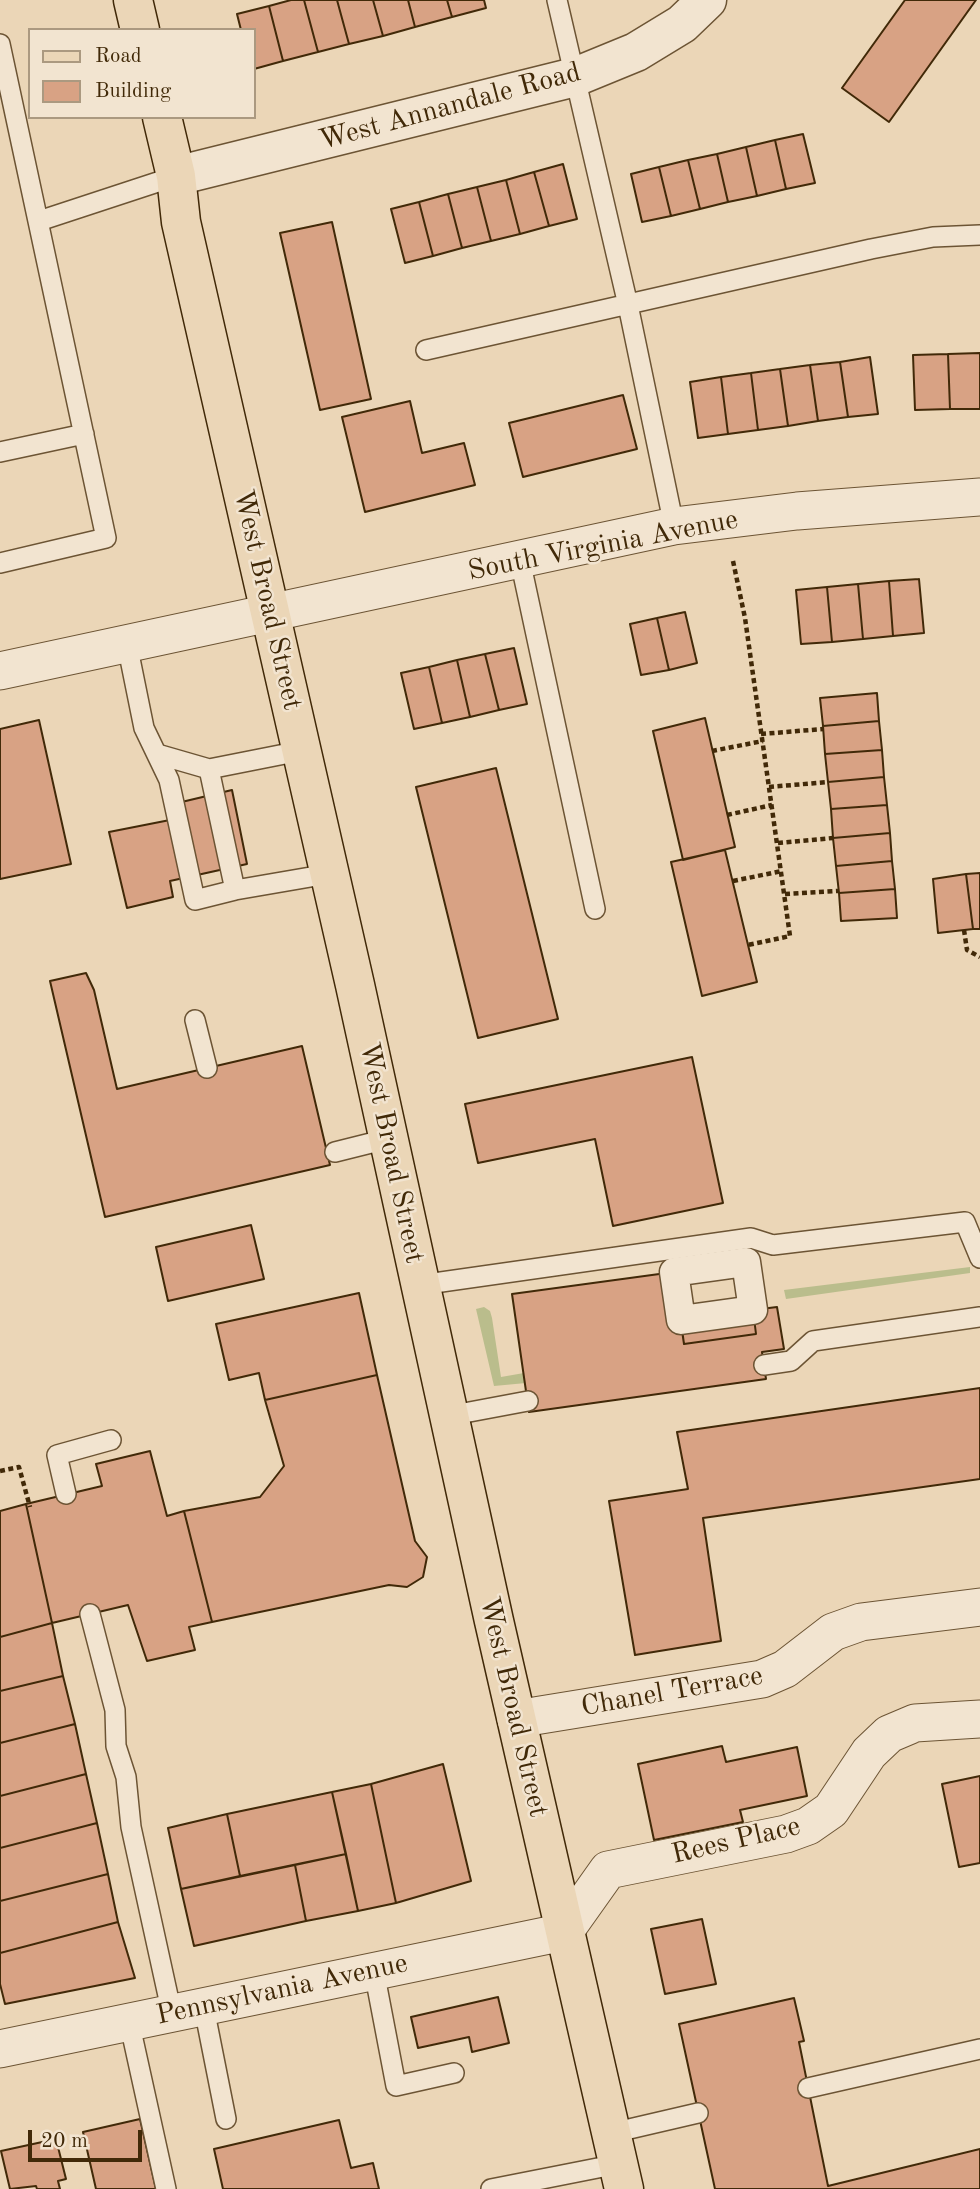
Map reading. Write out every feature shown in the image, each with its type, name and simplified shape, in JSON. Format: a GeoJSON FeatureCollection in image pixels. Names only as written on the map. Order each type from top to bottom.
{"type":"FeatureCollection","features":[{"type":"Feature","properties":{"kind":"main road"},"geometry":{"type":"LineString","coordinates":[[133,0],[140,28]]}},
{"type":"Feature","properties":{"kind":"main road","name":"West Broad Street"},"geometry":{"type":"LineString","coordinates":[[162,119],[176,176],[181,222],[355,985],[516,1719],[618,2162]]}},
{"type":"Feature","properties":{"kind":"street","name":"West Annandale Road"},"geometry":{"type":"LineString","coordinates":[[176,176],[575,76],[636,52],[682,24],[707,0]]}},
{"type":"Feature","properties":{"kind":"street","name":"South Virginia Avenue"},"geometry":{"type":"LineString","coordinates":[[0,671],[674,526],[797,511],[980,497]]}},
{"type":"Feature","properties":{"kind":"street","name":"Chanel Terrace"},"geometry":{"type":"LineString","coordinates":[[516,1719],[762,1679],[785,1669],[833,1632],[861,1622],[980,1607]]}},
{"type":"Feature","properties":{"kind":"street","name":"Rees Place"},"geometry":{"type":"LineString","coordinates":[[564,1932],[608,1870],[786,1834],[808,1826],[831,1810],[869,1753],[889,1734],[915,1723],[980,1719]]}},
{"type":"Feature","properties":{"kind":"street","name":"Pennsylvania Avenue"},"geometry":{"type":"LineString","coordinates":[[0,2049],[564,1932]]}},
{"type":"Feature","properties":{"kind":"lane"},"geometry":{"type":"LineString","coordinates":[[557,0],[628,305],[674,526]]}},
{"type":"Feature","properties":{"kind":"lane"},"geometry":{"type":"LineString","coordinates":[[0,44],[106,538],[0,563]]}},
{"type":"Feature","properties":{"kind":"lane"},"geometry":{"type":"LineString","coordinates":[[38,221],[176,176]]}},
{"type":"Feature","properties":{"kind":"lane"},"geometry":{"type":"LineString","coordinates":[[426,350],[871,249],[933,237],[980,236]]}},
{"type":"Feature","properties":{"kind":"lane"},"geometry":{"type":"LineString","coordinates":[[0,452],[84,434]]}},
{"type":"Feature","properties":{"kind":"lane"},"geometry":{"type":"LineString","coordinates":[[520,560],[594,909]]}},
{"type":"Feature","properties":{"kind":"lane"},"geometry":{"type":"LineString","coordinates":[[127,644],[144,728],[169,780],[195,900],[235,890],[328,874]]}},
{"type":"Feature","properties":{"kind":"lane"},"geometry":{"type":"LineString","coordinates":[[157,754],[209,769],[300,751]]}},
{"type":"Feature","properties":{"kind":"lane"},"geometry":{"type":"LineString","coordinates":[[209,769],[235,890]]}},
{"type":"Feature","properties":{"kind":"lane"},"geometry":{"type":"LineString","coordinates":[[195,1020],[207,1068]]}},
{"type":"Feature","properties":{"kind":"lane"},"geometry":{"type":"LineString","coordinates":[[334,1152],[387,1139]]}},
{"type":"Feature","properties":{"kind":"lane"},"geometry":{"type":"LineString","coordinates":[[419,1285],[751,1238],[773,1245],[965,1222],[980,1258]]}},
{"type":"Feature","properties":{"kind":"lane"},"geometry":{"type":"LineString","coordinates":[[764,1365],[792,1361],[813,1341],[980,1317]]}},
{"type":"Feature","properties":{"kind":"lane"},"geometry":{"type":"LineString","coordinates":[[448,1416],[528,1401]]}},
{"type":"Feature","properties":{"kind":"lane"},"geometry":{"type":"LineString","coordinates":[[66,1494],[57,1455],[111,1440]]}},
{"type":"Feature","properties":{"kind":"lane"},"geometry":{"type":"LineString","coordinates":[[90,1614],[115,1710],[116,1746],[126,1777],[131,1827],[188,2011],[226,2119]]}},
{"type":"Feature","properties":{"kind":"lane"},"geometry":{"type":"LineString","coordinates":[[374,1971],[396,2086],[454,2073]]}},
{"type":"Feature","properties":{"kind":"lane"},"geometry":{"type":"LineString","coordinates":[[129,2021],[166,2189]]}},
{"type":"Feature","properties":{"kind":"lane"},"geometry":{"type":"LineString","coordinates":[[808,2088],[980,2049]]}},
{"type":"Feature","properties":{"kind":"lane"},"geometry":{"type":"LineString","coordinates":[[491,2189],[618,2162],[698,2113]]}},
{"type":"Feature","properties":{"kind":"path"},"geometry":{"type":"LineString","coordinates":[[733,561],[763,741],[790,936],[747,945]]}},
{"type":"Feature","properties":{"kind":"path"},"geometry":{"type":"LineString","coordinates":[[761,734],[823,729]]}},
{"type":"Feature","properties":{"kind":"path"},"geometry":{"type":"LineString","coordinates":[[712,751],[763,741]]}},
{"type":"Feature","properties":{"kind":"path"},"geometry":{"type":"LineString","coordinates":[[769,787],[828,782]]}},
{"type":"Feature","properties":{"kind":"path"},"geometry":{"type":"LineString","coordinates":[[727,815],[772,805]]}},
{"type":"Feature","properties":{"kind":"path"},"geometry":{"type":"LineString","coordinates":[[778,843],[833,838]]}},
{"type":"Feature","properties":{"kind":"path"},"geometry":{"type":"LineString","coordinates":[[733,881],[782,871]]}},
{"type":"Feature","properties":{"kind":"path"},"geometry":{"type":"LineString","coordinates":[[785,894],[838,891]]}},
{"type":"Feature","properties":{"kind":"path"},"geometry":{"type":"LineString","coordinates":[[964,930],[967,950],[980,957]]}},
{"type":"Feature","properties":{"kind":"path"},"geometry":{"type":"LineString","coordinates":[[0,1471],[19,1467],[30,1507]]}},
{"type":"Feature","properties":{"kind":"green space"},"geometry":{"type":"Polygon","coordinates":[[[970,1267],[970,1273],[786,1299],[784,1290],[970,1267]]]}},
{"type":"Feature","properties":{"kind":"green space"},"geometry":{"type":"Polygon","coordinates":[[[484,1307],[490,1311],[492,1318],[501,1377],[524,1373],[526,1383],[494,1386],[476,1309],[484,1307]]]}},
{"type":"Feature","properties":{"kind":"building"},"geometry":{"type":"Polygon","coordinates":[[[291,0],[304,0],[318,52],[283,61],[269,6],[291,0]]]}},
{"type":"Feature","properties":{"kind":"building"},"geometry":{"type":"Polygon","coordinates":[[[304,0],[337,0],[349,44],[318,52],[304,0]]]}},
{"type":"Feature","properties":{"kind":"building"},"geometry":{"type":"Polygon","coordinates":[[[337,0],[373,0],[383,36],[349,44],[337,0]]]}},
{"type":"Feature","properties":{"kind":"building"},"geometry":{"type":"Polygon","coordinates":[[[373,0],[408,0],[415,27],[383,36],[373,0]]]}},
{"type":"Feature","properties":{"kind":"building"},"geometry":{"type":"Polygon","coordinates":[[[408,0],[447,0],[452,17],[415,27],[408,0]]]}},
{"type":"Feature","properties":{"kind":"building"},"geometry":{"type":"Polygon","coordinates":[[[447,0],[484,0],[486,8],[452,17],[447,0]]]}},
{"type":"Feature","properties":{"kind":"building"},"geometry":{"type":"Polygon","coordinates":[[[905,0],[976,0],[889,122],[842,88],[905,0]]]}},
{"type":"Feature","properties":{"kind":"building"},"geometry":{"type":"Polygon","coordinates":[[[269,6],[283,61],[256,68],[256,28],[240,28],[237,14],[269,6]]]}},
{"type":"Feature","properties":{"kind":"building"},"geometry":{"type":"Polygon","coordinates":[[[803,134],[815,183],[786,189],[775,140],[803,134]]]}},
{"type":"Feature","properties":{"kind":"building"},"geometry":{"type":"Polygon","coordinates":[[[775,140],[786,189],[757,196],[746,147],[775,140]]]}},
{"type":"Feature","properties":{"kind":"building"},"geometry":{"type":"Polygon","coordinates":[[[746,147],[757,196],[728,202],[717,154],[746,147]]]}},
{"type":"Feature","properties":{"kind":"building"},"geometry":{"type":"Polygon","coordinates":[[[717,154],[728,202],[700,209],[688,160],[717,154]]]}},
{"type":"Feature","properties":{"kind":"building"},"geometry":{"type":"Polygon","coordinates":[[[688,160],[700,209],[671,216],[659,167],[688,160]]]}},
{"type":"Feature","properties":{"kind":"building"},"geometry":{"type":"Polygon","coordinates":[[[563,164],[577,219],[549,226],[534,172],[563,164]]]}},
{"type":"Feature","properties":{"kind":"building"},"geometry":{"type":"Polygon","coordinates":[[[659,167],[671,216],[642,222],[631,174],[659,167]]]}},
{"type":"Feature","properties":{"kind":"building"},"geometry":{"type":"Polygon","coordinates":[[[534,172],[549,226],[520,234],[506,180],[534,172]]]}},
{"type":"Feature","properties":{"kind":"building"},"geometry":{"type":"Polygon","coordinates":[[[506,180],[520,234],[491,241],[477,187],[506,180]]]}},
{"type":"Feature","properties":{"kind":"building"},"geometry":{"type":"Polygon","coordinates":[[[477,187],[491,241],[462,248],[448,194],[477,187]]]}},
{"type":"Feature","properties":{"kind":"building"},"geometry":{"type":"Polygon","coordinates":[[[448,194],[462,248],[433,256],[419,202],[448,194]]]}},
{"type":"Feature","properties":{"kind":"building"},"geometry":{"type":"Polygon","coordinates":[[[419,202],[433,256],[405,263],[391,209],[419,202]]]}},
{"type":"Feature","properties":{"kind":"building"},"geometry":{"type":"Polygon","coordinates":[[[332,222],[371,399],[320,410],[280,233],[332,222]]]}},
{"type":"Feature","properties":{"kind":"building"},"geometry":{"type":"Polygon","coordinates":[[[980,353],[980,409],[950,409],[948,354],[980,353]]]}},
{"type":"Feature","properties":{"kind":"building"},"geometry":{"type":"Polygon","coordinates":[[[948,354],[950,409],[915,410],[913,355],[948,354]]]}},
{"type":"Feature","properties":{"kind":"building"},"geometry":{"type":"Polygon","coordinates":[[[870,357],[878,414],[848,417],[840,362],[870,357]]]}},
{"type":"Feature","properties":{"kind":"building"},"geometry":{"type":"Polygon","coordinates":[[[840,362],[848,417],[818,421],[810,365],[840,362]]]}},
{"type":"Feature","properties":{"kind":"building"},"geometry":{"type":"Polygon","coordinates":[[[810,365],[818,421],[788,426],[780,369],[810,365]]]}},
{"type":"Feature","properties":{"kind":"building"},"geometry":{"type":"Polygon","coordinates":[[[780,369],[788,426],[758,430],[751,373],[780,369]]]}},
{"type":"Feature","properties":{"kind":"building"},"geometry":{"type":"Polygon","coordinates":[[[751,373],[758,430],[728,434],[721,377],[751,373]]]}},
{"type":"Feature","properties":{"kind":"building"},"geometry":{"type":"Polygon","coordinates":[[[721,377],[728,434],[698,438],[690,382],[721,377]]]}},
{"type":"Feature","properties":{"kind":"building"},"geometry":{"type":"Polygon","coordinates":[[[623,395],[637,449],[523,477],[509,423],[623,395]]]}},
{"type":"Feature","properties":{"kind":"building"},"geometry":{"type":"Polygon","coordinates":[[[410,401],[422,453],[464,443],[475,485],[365,512],[342,417],[410,401]]]}},
{"type":"Feature","properties":{"kind":"building"},"geometry":{"type":"Polygon","coordinates":[[[919,579],[924,633],[893,636],[889,581],[919,579]]]}},
{"type":"Feature","properties":{"kind":"building"},"geometry":{"type":"Polygon","coordinates":[[[889,581],[893,636],[863,639],[858,584],[889,581]]]}},
{"type":"Feature","properties":{"kind":"building"},"geometry":{"type":"Polygon","coordinates":[[[858,584],[863,639],[832,642],[827,587],[858,584]]]}},
{"type":"Feature","properties":{"kind":"building"},"geometry":{"type":"Polygon","coordinates":[[[827,587],[832,642],[801,644],[796,590],[827,587]]]}},
{"type":"Feature","properties":{"kind":"building"},"geometry":{"type":"Polygon","coordinates":[[[685,612],[697,663],[669,670],[657,618],[685,612]]]}},
{"type":"Feature","properties":{"kind":"building"},"geometry":{"type":"Polygon","coordinates":[[[657,618],[669,670],[641,675],[630,624],[657,618]]]}},
{"type":"Feature","properties":{"kind":"building"},"geometry":{"type":"Polygon","coordinates":[[[514,648],[527,704],[499,710],[485,654],[514,648]]]}},
{"type":"Feature","properties":{"kind":"building"},"geometry":{"type":"Polygon","coordinates":[[[485,654],[499,710],[470,717],[457,660],[485,654]]]}},
{"type":"Feature","properties":{"kind":"building"},"geometry":{"type":"Polygon","coordinates":[[[457,660],[470,717],[442,723],[429,667],[457,660]]]}},
{"type":"Feature","properties":{"kind":"building"},"geometry":{"type":"Polygon","coordinates":[[[429,667],[442,723],[414,729],[401,673],[429,667]]]}},
{"type":"Feature","properties":{"kind":"building"},"geometry":{"type":"Polygon","coordinates":[[[877,693],[879,721],[823,726],[820,698],[877,693]]]}},
{"type":"Feature","properties":{"kind":"building"},"geometry":{"type":"Polygon","coordinates":[[[705,718],[735,847],[683,860],[653,731],[705,718]]]}},
{"type":"Feature","properties":{"kind":"building"},"geometry":{"type":"Polygon","coordinates":[[[39,720],[71,864],[0,879],[0,729],[39,720]]]}},
{"type":"Feature","properties":{"kind":"building"},"geometry":{"type":"Polygon","coordinates":[[[879,721],[882,750],[825,754],[823,726],[879,721]]]}},
{"type":"Feature","properties":{"kind":"building"},"geometry":{"type":"Polygon","coordinates":[[[882,750],[884,777],[828,782],[825,754],[882,750]]]}},
{"type":"Feature","properties":{"kind":"building"},"geometry":{"type":"Polygon","coordinates":[[[496,768],[558,1019],[478,1038],[416,787],[496,768]]]}},
{"type":"Feature","properties":{"kind":"building"},"geometry":{"type":"Polygon","coordinates":[[[884,777],[887,805],[831,809],[828,782],[884,777]]]}},
{"type":"Feature","properties":{"kind":"building"},"geometry":{"type":"Polygon","coordinates":[[[232,790],[247,864],[170,881],[173,897],[127,908],[109,832],[175,819],[169,805],[232,790]]]}},
{"type":"Feature","properties":{"kind":"building"},"geometry":{"type":"Polygon","coordinates":[[[887,805],[890,833],[833,838],[831,809],[887,805]]]}},
{"type":"Feature","properties":{"kind":"building"},"geometry":{"type":"Polygon","coordinates":[[[890,833],[892,861],[836,866],[833,838],[890,833]]]}},
{"type":"Feature","properties":{"kind":"building"},"geometry":{"type":"Polygon","coordinates":[[[725,850],[757,982],[702,996],[671,862],[725,850]]]}},
{"type":"Feature","properties":{"kind":"building"},"geometry":{"type":"Polygon","coordinates":[[[892,861],[895,889],[839,893],[836,866],[892,861]]]}},
{"type":"Feature","properties":{"kind":"building"},"geometry":{"type":"Polygon","coordinates":[[[980,873],[980,929],[973,929],[966,874],[980,873]]]}},
{"type":"Feature","properties":{"kind":"building"},"geometry":{"type":"Polygon","coordinates":[[[966,874],[973,929],[938,933],[933,879],[966,874]]]}},
{"type":"Feature","properties":{"kind":"building"},"geometry":{"type":"Polygon","coordinates":[[[895,889],[897,918],[841,921],[839,893],[895,889]]]}},
{"type":"Feature","properties":{"kind":"building"},"geometry":{"type":"Polygon","coordinates":[[[86,973],[94,990],[117,1089],[302,1046],[330,1165],[105,1217],[50,981],[86,973]]]}},
{"type":"Feature","properties":{"kind":"building"},"geometry":{"type":"Polygon","coordinates":[[[692,1057],[723,1203],[613,1226],[595,1139],[478,1163],[465,1104],[692,1057]]]}},
{"type":"Feature","properties":{"kind":"building"},"geometry":{"type":"Polygon","coordinates":[[[251,1225],[264,1279],[168,1301],[156,1247],[251,1225]]]}},
{"type":"Feature","properties":{"kind":"building"},"geometry":{"type":"Polygon","coordinates":[[[674,1272],[684,1344],[756,1334],[753,1310],[777,1307],[784,1349],[762,1352],[766,1379],[529,1412],[512,1294],[674,1272]]]}},
{"type":"Feature","properties":{"kind":"building"},"geometry":{"type":"Polygon","coordinates":[[[359,1293],[377,1375],[265,1400],[259,1373],[229,1380],[216,1324],[359,1293]]]}},
{"type":"Feature","properties":{"kind":"building"},"geometry":{"type":"Polygon","coordinates":[[[753,1310],[756,1334],[684,1344],[681,1324],[753,1310]]]}},
{"type":"Feature","properties":{"kind":"building"},"geometry":{"type":"Polygon","coordinates":[[[377,1375],[415,1541],[427,1557],[423,1577],[407,1587],[389,1585],[212,1622],[184,1511],[260,1497],[284,1466],[265,1400],[377,1375]]]}},
{"type":"Feature","properties":{"kind":"building"},"geometry":{"type":"Polygon","coordinates":[[[980,1388],[980,1479],[703,1518],[721,1641],[635,1655],[609,1501],[688,1489],[677,1432],[980,1388]]]}},
{"type":"Feature","properties":{"kind":"building"},"geometry":{"type":"Polygon","coordinates":[[[150,1451],[167,1516],[184,1511],[212,1622],[189,1627],[195,1650],[147,1661],[128,1605],[52,1623],[26,1504],[102,1486],[96,1464],[150,1451]]]}},
{"type":"Feature","properties":{"kind":"building"},"geometry":{"type":"Polygon","coordinates":[[[26,1504],[52,1623],[0,1637],[0,1511],[26,1504]]]}},
{"type":"Feature","properties":{"kind":"building"},"geometry":{"type":"Polygon","coordinates":[[[52,1623],[63,1676],[0,1691],[0,1637],[52,1623]]]}},
{"type":"Feature","properties":{"kind":"building"},"geometry":{"type":"Polygon","coordinates":[[[63,1676],[75,1724],[0,1743],[0,1691],[63,1676]]]}},
{"type":"Feature","properties":{"kind":"building"},"geometry":{"type":"Polygon","coordinates":[[[75,1724],[86,1774],[0,1796],[0,1743],[75,1724]]]}},
{"type":"Feature","properties":{"kind":"building"},"geometry":{"type":"Polygon","coordinates":[[[722,1746],[726,1762],[797,1747],[807,1796],[740,1810],[743,1822],[654,1840],[638,1764],[722,1746]]]}},
{"type":"Feature","properties":{"kind":"building"},"geometry":{"type":"Polygon","coordinates":[[[443,1764],[471,1881],[396,1903],[371,1784],[443,1764]]]}},
{"type":"Feature","properties":{"kind":"building"},"geometry":{"type":"Polygon","coordinates":[[[86,1774],[97,1823],[0,1848],[0,1796],[86,1774]]]}},
{"type":"Feature","properties":{"kind":"building"},"geometry":{"type":"Polygon","coordinates":[[[980,1776],[980,1863],[959,1867],[942,1784],[980,1776]]]}},
{"type":"Feature","properties":{"kind":"building"},"geometry":{"type":"Polygon","coordinates":[[[371,1784],[396,1903],[358,1911],[332,1792],[371,1784]]]}},
{"type":"Feature","properties":{"kind":"building"},"geometry":{"type":"Polygon","coordinates":[[[332,1792],[346,1854],[240,1876],[227,1814],[332,1792]]]}},
{"type":"Feature","properties":{"kind":"building"},"geometry":{"type":"Polygon","coordinates":[[[227,1814],[240,1876],[181,1889],[168,1828],[227,1814]]]}},
{"type":"Feature","properties":{"kind":"building"},"geometry":{"type":"Polygon","coordinates":[[[97,1823],[108,1874],[0,1901],[0,1848],[97,1823]]]}},
{"type":"Feature","properties":{"kind":"building"},"geometry":{"type":"Polygon","coordinates":[[[346,1854],[358,1911],[306,1921],[295,1865],[346,1854]]]}},
{"type":"Feature","properties":{"kind":"building"},"geometry":{"type":"Polygon","coordinates":[[[295,1865],[306,1921],[194,1946],[181,1889],[295,1865]]]}},
{"type":"Feature","properties":{"kind":"building"},"geometry":{"type":"Polygon","coordinates":[[[108,1874],[118,1922],[0,1953],[0,1901],[108,1874]]]}},
{"type":"Feature","properties":{"kind":"building"},"geometry":{"type":"Polygon","coordinates":[[[702,1919],[716,1984],[665,1994],[651,1929],[702,1919]]]}},
{"type":"Feature","properties":{"kind":"building"},"geometry":{"type":"Polygon","coordinates":[[[118,1922],[135,1978],[5,2004],[0,1984],[0,1953],[118,1922]]]}},
{"type":"Feature","properties":{"kind":"building"},"geometry":{"type":"Polygon","coordinates":[[[498,1997],[509,2043],[472,2052],[469,2037],[418,2048],[411,2017],[498,1997]]]}},
{"type":"Feature","properties":{"kind":"building"},"geometry":{"type":"Polygon","coordinates":[[[794,1998],[804,2041],[799,2042],[828,2186],[980,2149],[980,2189],[715,2189],[679,2024],[794,1998]]]}},
{"type":"Feature","properties":{"kind":"building"},"geometry":{"type":"Polygon","coordinates":[[[140,2119],[156,2189],[96,2189],[83,2132],[140,2119]]]}},
{"type":"Feature","properties":{"kind":"building"},"geometry":{"type":"Polygon","coordinates":[[[339,2120],[351,2168],[373,2163],[379,2189],[223,2189],[214,2149],[339,2120]]]}},
{"type":"Feature","properties":{"kind":"building"},"geometry":{"type":"Polygon","coordinates":[[[56,2139],[66,2179],[58,2181],[60,2189],[37,2189],[36,2186],[10,2189],[1,2151],[56,2139]]]}}]}
